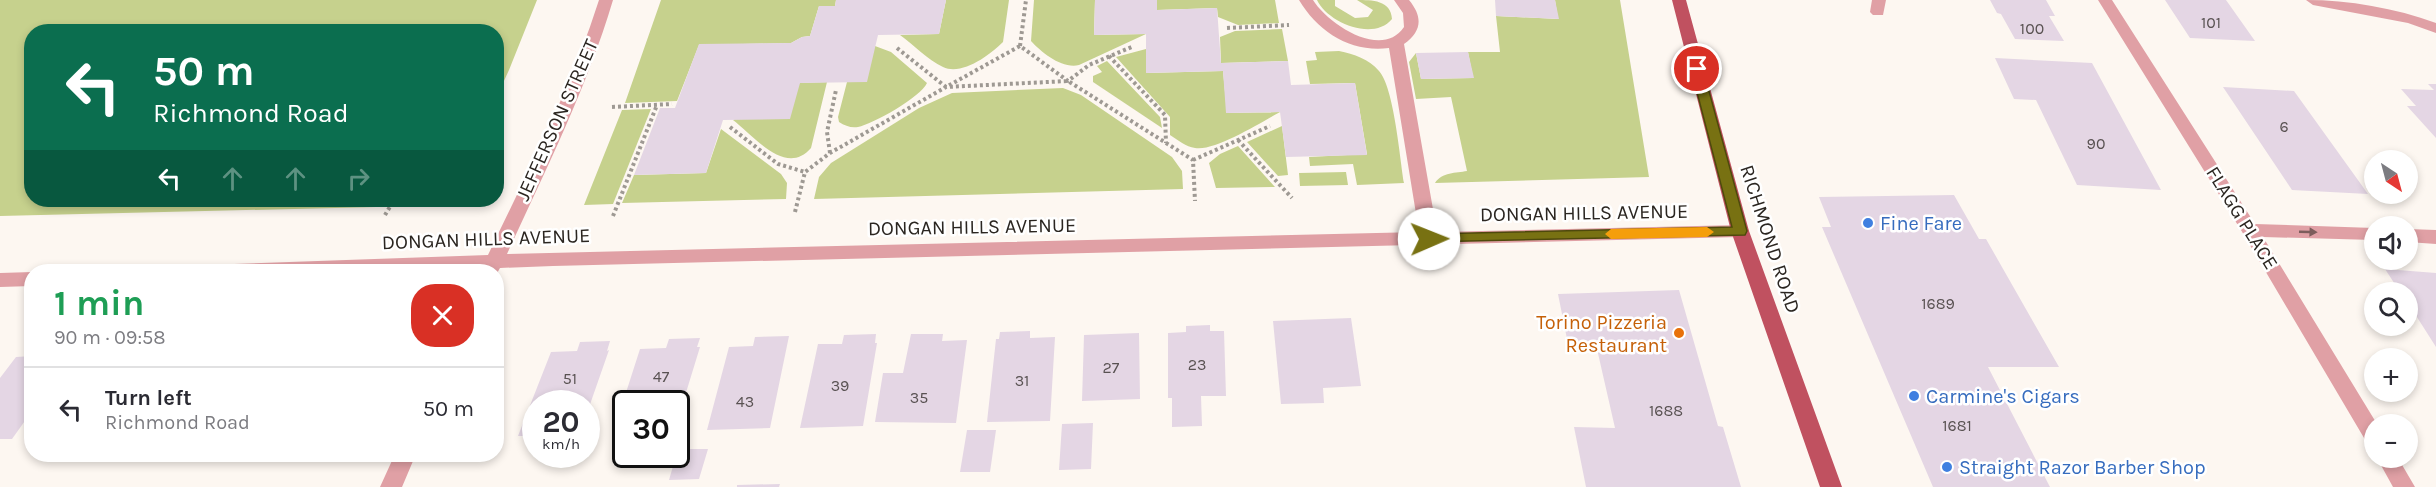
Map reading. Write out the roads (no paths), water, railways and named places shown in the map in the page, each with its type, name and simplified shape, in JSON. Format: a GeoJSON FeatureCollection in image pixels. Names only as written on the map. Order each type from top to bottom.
{"type":"FeatureCollection","features":[{"type":"Feature","properties":{"kind":"main road","name":"RICHMOND ROAD"},"geometry":{"type":"LineString","coordinates":[[1679,0],[1740,231],[1831,487]]}},
{"type":"Feature","properties":{"kind":"street","name":"JEFFERSON STREET"},"geometry":{"type":"LineString","coordinates":[[493,264],[565,109],[594,39],[606,0]]}},
{"type":"Feature","properties":{"kind":"street"},"geometry":{"type":"LineString","coordinates":[[1306,0],[1315,15],[1340,33],[1356,41],[1375,44],[1396,43],[1410,31],[1413,19],[1409,8],[1401,0]]}},
{"type":"Feature","properties":{"kind":"street","name":"FLAGG PLACE"},"geometry":{"type":"LineString","coordinates":[[2105,0],[2250,230],[2364,420]]}},
{"type":"Feature","properties":{"kind":"street"},"geometry":{"type":"LineString","coordinates":[[2313,0],[2411,19],[2436,28]]}},
{"type":"Feature","properties":{"kind":"street"},"geometry":{"type":"LineString","coordinates":[[1396,43],[1429,239]]}},
{"type":"Feature","properties":{"kind":"street"},"geometry":{"type":"LineString","coordinates":[[2250,230],[2364,234]]}},
{"type":"Feature","properties":{"kind":"street","name":"DONGAN HILLS AVENUE"},"geometry":{"type":"LineString","coordinates":[[504,266],[1740,231]]}},
{"type":"Feature","properties":{"kind":"street"},"geometry":{"type":"LineString","coordinates":[[2418,236],[2436,237]]}},
{"type":"Feature","properties":{"kind":"street"},"geometry":{"type":"LineString","coordinates":[[0,280],[24,279]]}},
{"type":"Feature","properties":{"kind":"street"},"geometry":{"type":"LineString","coordinates":[[392,487],[403,462]]}},
{"type":"Feature","properties":{"kind":"street"},"geometry":{"type":"LineString","coordinates":[[2393,468],[2404,487]]}},
{"type":"Feature","properties":{"kind":"place","name":"Fine Fare"},"geometry":{"type":"Point","coordinates":[1868,223]}},
{"type":"Feature","properties":{"kind":"place","name":"Torino Pizzeria Restaurant"},"geometry":{"type":"Point","coordinates":[1679,333]}},
{"type":"Feature","properties":{"kind":"place","name":"Carmine's Cigars"},"geometry":{"type":"Point","coordinates":[1914,396]}},
{"type":"Feature","properties":{"kind":"place","name":"Straight Razor Barber Shop"},"geometry":{"type":"Point","coordinates":[1947,467]}}]}
